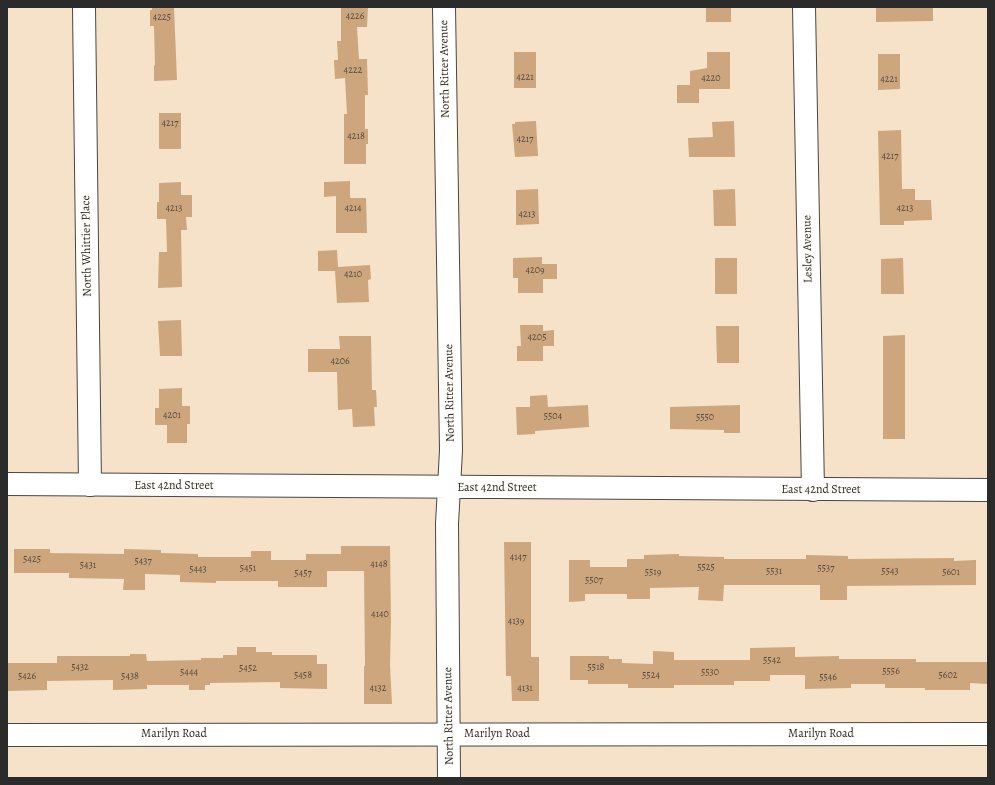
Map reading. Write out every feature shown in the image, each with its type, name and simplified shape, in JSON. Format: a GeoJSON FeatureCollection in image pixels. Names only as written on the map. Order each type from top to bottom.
{"type":"FeatureCollection","features":[{"type":"Feature","properties":{"kind":"street","name":"North Whittier Place"},"geometry":{"type":"LineString","coordinates":[[84,7],[90,485]]}},
{"type":"Feature","properties":{"kind":"street","name":"North Ritter Avenue"},"geometry":{"type":"LineString","coordinates":[[444,7],[451,450],[447,523],[449,778]]}},
{"type":"Feature","properties":{"kind":"street","name":"Lesley Avenue"},"geometry":{"type":"LineString","coordinates":[[804,7],[813,490]]}},
{"type":"Feature","properties":{"kind":"street","name":"East 42nd Street"},"geometry":{"type":"LineString","coordinates":[[7,484],[449,488],[988,490]]}},
{"type":"Feature","properties":{"kind":"street","name":"Marilyn Road"},"geometry":{"type":"LineString","coordinates":[[7,734],[988,734]]}},
{"type":"Feature","properties":{"kind":"building"},"geometry":{"type":"Polygon","coordinates":[[[152,7],[174,7],[177,80],[154,81],[154,26],[150,26],[150,10],[152,10],[152,7]]]}},
{"type":"Feature","properties":{"kind":"building"},"geometry":{"type":"Polygon","coordinates":[[[341,7],[368,7],[367,27],[357,27],[359,59],[367,59],[368,95],[365,95],[365,129],[368,129],[368,144],[366,144],[366,164],[344,164],[344,114],[347,114],[345,78],[335,79],[334,60],[338,60],[337,41],[341,41],[341,7]]]}},
{"type":"Feature","properties":{"kind":"building"},"geometry":{"type":"Polygon","coordinates":[[[706,7],[731,7],[731,22],[706,22],[706,7]]]}},
{"type":"Feature","properties":{"kind":"building"},"geometry":{"type":"Polygon","coordinates":[[[876,7],[933,7],[933,21],[876,22],[876,7]]]}},
{"type":"Feature","properties":{"kind":"building"},"geometry":{"type":"Polygon","coordinates":[[[514,52],[536,52],[536,88],[514,88],[514,52]]]}},
{"type":"Feature","properties":{"kind":"building"},"geometry":{"type":"Polygon","coordinates":[[[707,52],[730,52],[730,89],[699,89],[699,103],[677,103],[677,85],[690,85],[690,71],[707,68],[707,52]]]}},
{"type":"Feature","properties":{"kind":"building"},"geometry":{"type":"Polygon","coordinates":[[[878,54],[900,54],[900,89],[878,90],[878,54]]]}},
{"type":"Feature","properties":{"kind":"building"},"geometry":{"type":"Polygon","coordinates":[[[159,113],[181,113],[181,149],[159,149],[159,113]]]}},
{"type":"Feature","properties":{"kind":"building"},"geometry":{"type":"Polygon","coordinates":[[[536,121],[538,156],[515,157],[512,124],[515,124],[515,122],[536,121]]]}},
{"type":"Feature","properties":{"kind":"building"},"geometry":{"type":"Polygon","coordinates":[[[734,121],[735,157],[689,157],[688,138],[713,137],[712,122],[734,121]]]}},
{"type":"Feature","properties":{"kind":"building"},"geometry":{"type":"Polygon","coordinates":[[[901,130],[902,189],[915,189],[915,200],[931,200],[932,220],[904,221],[904,225],[880,225],[878,131],[901,130]]]}},
{"type":"Feature","properties":{"kind":"building"},"geometry":{"type":"Polygon","coordinates":[[[350,181],[350,198],[366,198],[367,233],[336,233],[336,196],[324,197],[324,182],[350,181]]]}},
{"type":"Feature","properties":{"kind":"building"},"geometry":{"type":"Polygon","coordinates":[[[181,182],[181,195],[192,195],[192,217],[186,217],[187,230],[181,230],[182,287],[158,288],[159,252],[167,252],[166,219],[157,219],[159,183],[181,182]]]}},
{"type":"Feature","properties":{"kind":"building"},"geometry":{"type":"Polygon","coordinates":[[[538,189],[539,224],[516,225],[516,190],[538,189]]]}},
{"type":"Feature","properties":{"kind":"building"},"geometry":{"type":"Polygon","coordinates":[[[735,189],[736,226],[714,226],[713,190],[735,189]]]}},
{"type":"Feature","properties":{"kind":"building"},"geometry":{"type":"Polygon","coordinates":[[[337,250],[338,267],[370,265],[371,279],[368,280],[369,302],[337,303],[335,271],[318,271],[318,251],[337,250]]]}},
{"type":"Feature","properties":{"kind":"building"},"geometry":{"type":"Polygon","coordinates":[[[542,257],[542,264],[557,264],[557,279],[543,279],[543,293],[518,293],[518,278],[513,278],[513,258],[542,257]]]}},
{"type":"Feature","properties":{"kind":"building"},"geometry":{"type":"Polygon","coordinates":[[[715,258],[737,258],[737,294],[715,294],[715,258]]]}},
{"type":"Feature","properties":{"kind":"building"},"geometry":{"type":"Polygon","coordinates":[[[903,258],[904,294],[881,294],[881,259],[903,258]]]}},
{"type":"Feature","properties":{"kind":"building"},"geometry":{"type":"Polygon","coordinates":[[[181,320],[182,356],[160,356],[158,321],[181,320]]]}},
{"type":"Feature","properties":{"kind":"building"},"geometry":{"type":"Polygon","coordinates":[[[520,325],[543,325],[543,331],[554,330],[554,346],[543,346],[543,361],[517,361],[517,346],[521,346],[520,325]]]}},
{"type":"Feature","properties":{"kind":"building"},"geometry":{"type":"Polygon","coordinates":[[[716,326],[739,326],[739,363],[717,363],[716,326]]]}},
{"type":"Feature","properties":{"kind":"building"},"geometry":{"type":"Polygon","coordinates":[[[905,335],[905,439],[883,439],[883,336],[905,335]]]}},
{"type":"Feature","properties":{"kind":"building"},"geometry":{"type":"Polygon","coordinates":[[[339,336],[371,336],[372,390],[376,390],[377,407],[374,407],[375,426],[353,427],[352,409],[338,410],[337,372],[308,372],[308,349],[340,349],[339,336]]]}},
{"type":"Feature","properties":{"kind":"building"},"geometry":{"type":"Polygon","coordinates":[[[182,388],[182,406],[190,406],[190,424],[187,424],[187,443],[167,443],[167,425],[155,425],[155,408],[159,408],[159,389],[182,388]]]}},
{"type":"Feature","properties":{"kind":"building"},"geometry":{"type":"Polygon","coordinates":[[[547,395],[548,407],[588,405],[589,427],[535,431],[535,434],[517,435],[516,407],[530,407],[530,396],[547,395]]]}},
{"type":"Feature","properties":{"kind":"building"},"geometry":{"type":"Polygon","coordinates":[[[740,405],[740,433],[724,433],[724,430],[670,429],[670,407],[740,405]]]}},
{"type":"Feature","properties":{"kind":"building"},"geometry":{"type":"Polygon","coordinates":[[[504,542],[531,542],[531,657],[539,657],[539,701],[512,701],[511,676],[506,676],[504,542]]]}},
{"type":"Feature","properties":{"kind":"building"},"geometry":{"type":"Polygon","coordinates":[[[341,546],[390,546],[390,665],[392,704],[364,704],[364,571],[327,571],[327,587],[278,587],[278,581],[216,581],[216,583],[180,582],[180,575],[145,574],[145,590],[123,590],[124,579],[69,578],[69,573],[14,573],[14,549],[50,549],[50,553],[124,554],[124,549],[161,550],[161,553],[198,554],[198,557],[251,557],[251,551],[271,551],[271,560],[306,560],[306,554],[341,554],[341,546]]]}},
{"type":"Feature","properties":{"kind":"building"},"geometry":{"type":"Polygon","coordinates":[[[679,554],[679,556],[724,557],[724,559],[806,559],[806,555],[848,556],[848,559],[954,558],[954,561],[976,560],[976,585],[847,586],[847,600],[820,600],[820,585],[724,585],[723,601],[698,600],[699,587],[650,588],[650,599],[627,599],[627,594],[585,594],[585,601],[569,602],[569,560],[590,560],[590,567],[627,567],[627,559],[644,559],[644,555],[679,554]]]}},
{"type":"Feature","properties":{"kind":"building"},"geometry":{"type":"Polygon","coordinates":[[[237,647],[256,647],[256,652],[272,652],[272,655],[317,655],[317,664],[327,664],[327,689],[280,688],[280,682],[210,683],[210,685],[205,685],[205,690],[189,690],[189,685],[147,685],[147,689],[113,690],[113,680],[47,681],[47,690],[7,691],[7,663],[57,663],[57,656],[130,656],[130,654],[146,654],[147,661],[201,660],[201,658],[223,658],[223,655],[237,655],[237,647]]]}},
{"type":"Feature","properties":{"kind":"building"},"geometry":{"type":"Polygon","coordinates":[[[795,647],[795,657],[839,656],[839,659],[916,659],[916,662],[988,662],[988,684],[970,683],[970,690],[885,688],[885,684],[851,684],[851,688],[805,689],[805,675],[770,675],[770,681],[734,681],[734,685],[674,685],[674,688],[628,688],[628,684],[588,684],[588,680],[570,680],[570,656],[609,656],[609,659],[622,659],[622,663],[653,664],[653,651],[674,652],[674,660],[750,660],[750,648],[795,647]]]}}]}
